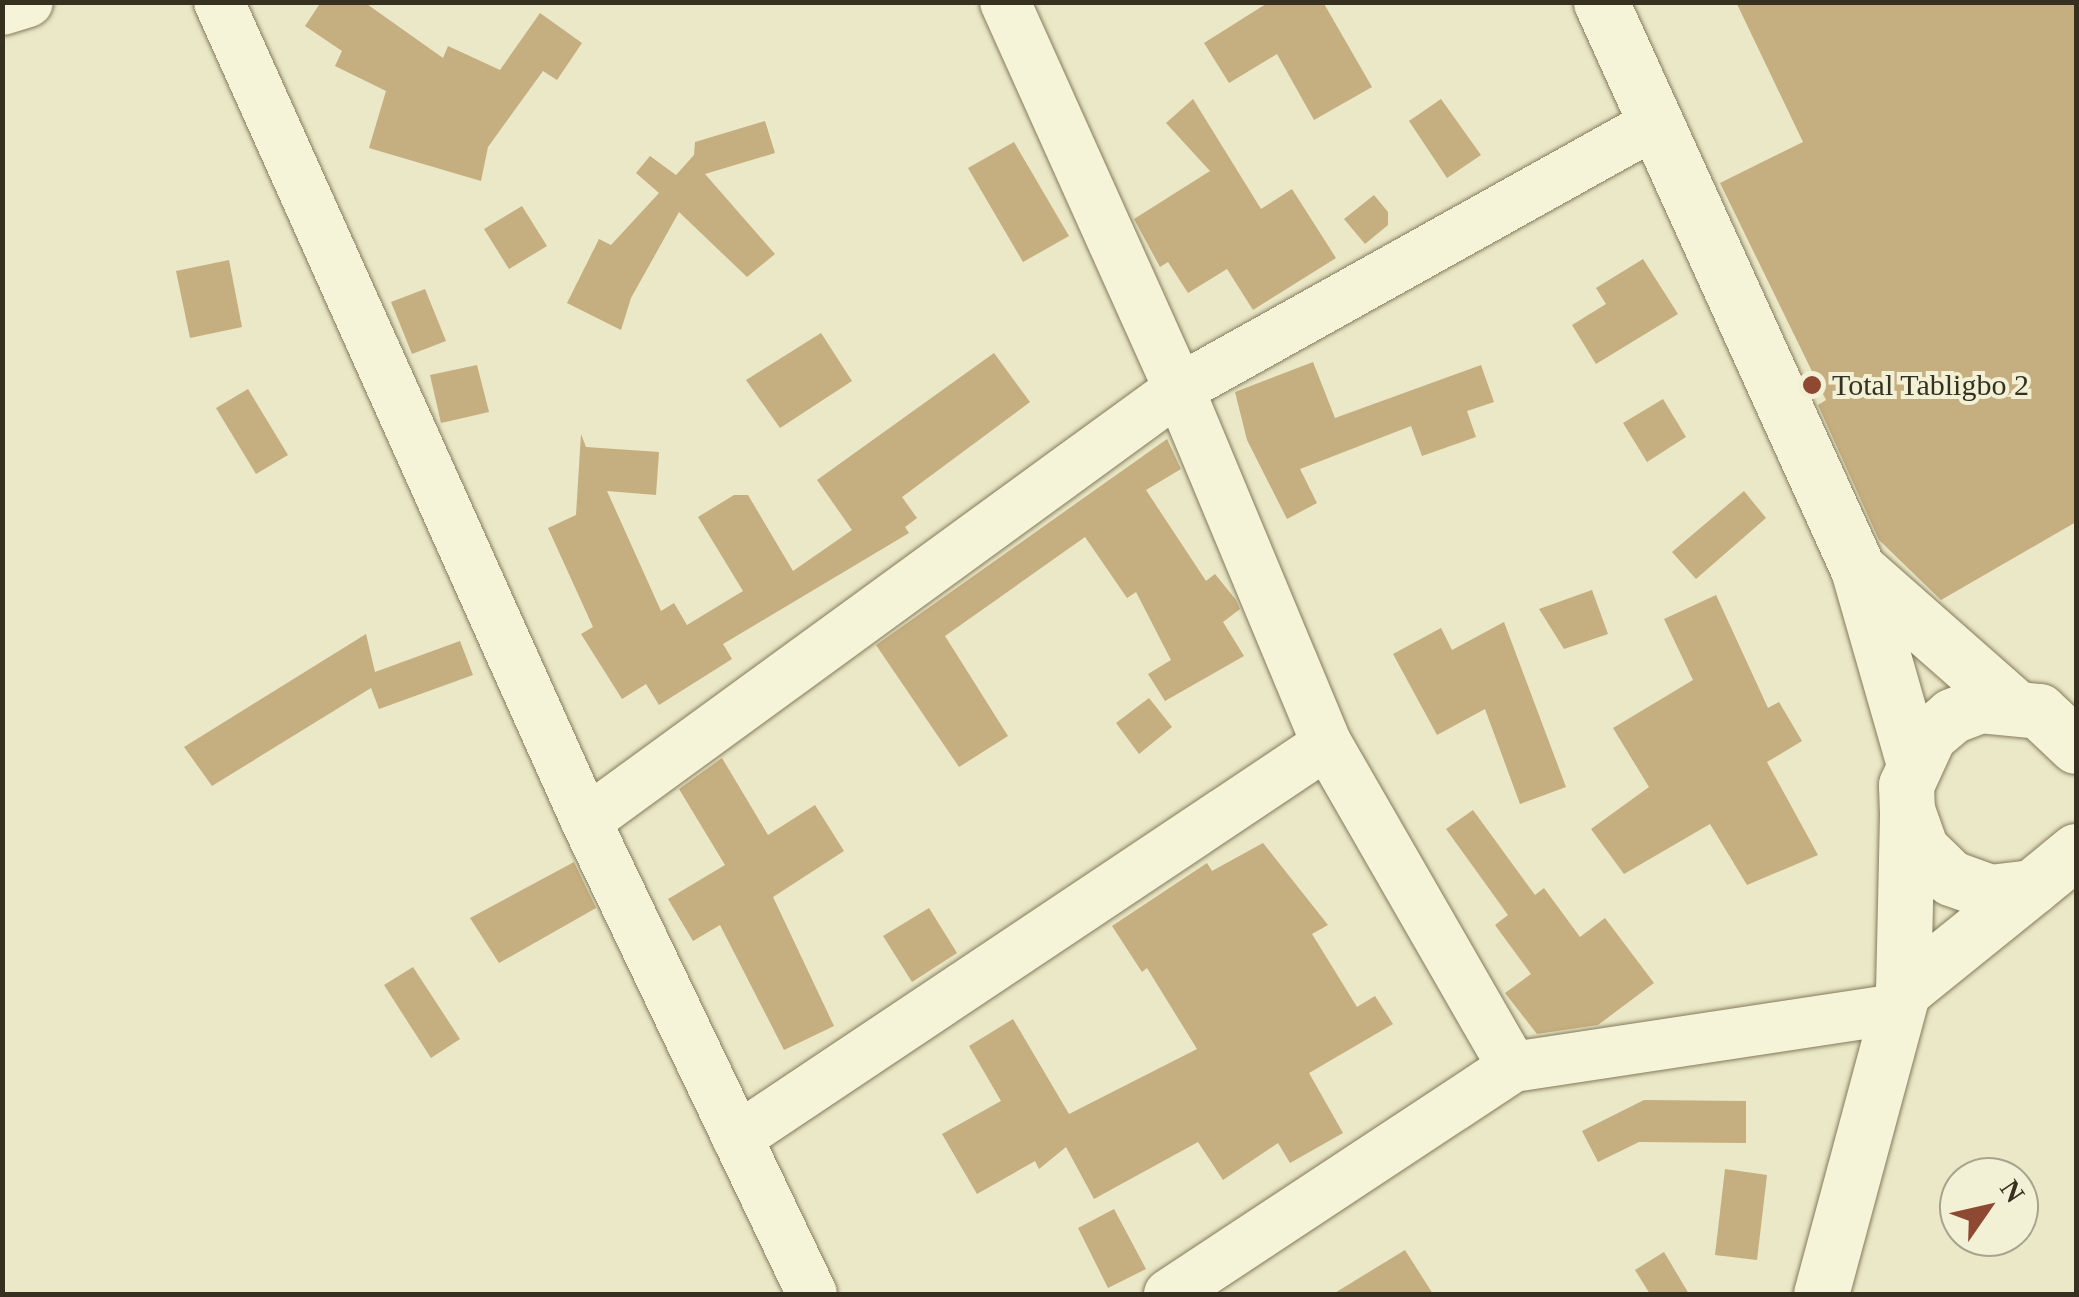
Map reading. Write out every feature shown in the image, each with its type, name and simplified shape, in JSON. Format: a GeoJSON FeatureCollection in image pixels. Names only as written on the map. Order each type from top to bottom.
{"type":"FeatureCollection","features":[{"type":"Feature","properties":{"kind":"main road"},"geometry":{"type":"LineString","coordinates":[[1601,2],[1653,125],[1858,569],[1910,785],[1921,849],[1951,878],[1990,892],[2032,887]]}},
{"type":"Feature","properties":{"kind":"main road"},"geometry":{"type":"LineString","coordinates":[[1858,569],[2010,704],[2050,718],[2076,746]]}},
{"type":"Feature","properties":{"kind":"main road"},"geometry":{"type":"LineString","coordinates":[[1821,1294],[1900,1000],[1910,785],[1929,735],[1952,716],[2010,704]]}},
{"type":"Feature","properties":{"kind":"main road"},"geometry":{"type":"LineString","coordinates":[[1900,1000],[2076,851]]}},
{"type":"Feature","properties":{"kind":"street"},"geometry":{"type":"LineString","coordinates":[[2,10],[28,2]]}},
{"type":"Feature","properties":{"kind":"street"},"geometry":{"type":"LineString","coordinates":[[219,2],[586,822],[812,1294]]}},
{"type":"Feature","properties":{"kind":"street"},"geometry":{"type":"LineString","coordinates":[[1005,2],[1179,389],[1327,744],[1513,1067]]}},
{"type":"Feature","properties":{"kind":"street"},"geometry":{"type":"LineString","coordinates":[[586,822],[1179,389],[1653,125]]}},
{"type":"Feature","properties":{"kind":"street"},"geometry":{"type":"LineString","coordinates":[[737,1138],[1327,744]]}},
{"type":"Feature","properties":{"kind":"street"},"geometry":{"type":"LineString","coordinates":[[1169,1294],[1513,1067],[1900,1000]]}},
{"type":"Feature","properties":{"kind":"building"},"geometry":{"type":"Polygon","coordinates":[[[321,2],[364,2],[443,58],[448,46],[500,70],[540,13],[582,43],[557,80],[543,71],[488,147],[481,181],[369,148],[386,91],[335,66],[342,51],[305,26],[321,2]]]}},
{"type":"Feature","properties":{"kind":"building"},"geometry":{"type":"Polygon","coordinates":[[[1269,2],[1323,2],[1372,87],[1314,120],[1277,54],[1229,83],[1204,43],[1269,2]]]}},
{"type":"Feature","properties":{"kind":"building"},"geometry":{"type":"Polygon","coordinates":[[[1736,2],[2076,2],[2076,522],[1941,600],[1879,540],[1818,405],[1826,400],[1720,183],[1803,142],[1736,2]]]}},
{"type":"Feature","properties":{"kind":"building"},"geometry":{"type":"Polygon","coordinates":[[[1193,99],[1261,209],[1292,189],[1336,258],[1253,310],[1227,269],[1188,293],[1168,262],[1160,267],[1134,219],[1210,171],[1166,123],[1193,99]]]}},
{"type":"Feature","properties":{"kind":"building"},"geometry":{"type":"Polygon","coordinates":[[[1441,99],[1481,155],[1447,178],[1409,121],[1441,99]]]}},
{"type":"Feature","properties":{"kind":"building"},"geometry":{"type":"Polygon","coordinates":[[[765,121],[775,153],[705,174],[775,254],[747,277],[679,212],[631,298],[621,330],[567,303],[599,239],[611,245],[659,193],[636,173],[650,156],[676,175],[694,155],[695,142],[765,121]]]}},
{"type":"Feature","properties":{"kind":"building"},"geometry":{"type":"Polygon","coordinates":[[[1014,142],[1069,236],[1023,262],[968,168],[1014,142]]]}},
{"type":"Feature","properties":{"kind":"building"},"geometry":{"type":"Polygon","coordinates":[[[1374,195],[1388,212],[1388,225],[1365,244],[1344,219],[1374,195]]]}},
{"type":"Feature","properties":{"kind":"building"},"geometry":{"type":"Polygon","coordinates":[[[522,206],[547,246],[509,269],[484,229],[522,206]]]}},
{"type":"Feature","properties":{"kind":"building"},"geometry":{"type":"Polygon","coordinates":[[[1643,259],[1678,314],[1596,364],[1572,325],[1606,304],[1596,288],[1643,259]]]}},
{"type":"Feature","properties":{"kind":"building"},"geometry":{"type":"Polygon","coordinates":[[[229,260],[242,327],[190,338],[176,271],[229,260]]]}},
{"type":"Feature","properties":{"kind":"building"},"geometry":{"type":"Polygon","coordinates":[[[425,289],[446,341],[412,354],[391,302],[425,289]]]}},
{"type":"Feature","properties":{"kind":"building"},"geometry":{"type":"Polygon","coordinates":[[[821,333],[852,381],[780,428],[746,380],[821,333]]]}},
{"type":"Feature","properties":{"kind":"building"},"geometry":{"type":"Polygon","coordinates":[[[994,353],[1030,402],[902,497],[917,518],[905,527],[909,533],[723,644],[732,659],[659,705],[646,684],[622,699],[581,634],[593,627],[548,528],[576,515],[581,434],[586,447],[659,452],[656,495],[607,491],[661,611],[674,603],[687,625],[743,591],[698,517],[734,495],[748,495],[793,571],[852,530],[817,480],[994,353]]]}},
{"type":"Feature","properties":{"kind":"building"},"geometry":{"type":"Polygon","coordinates":[[[1313,362],[1335,418],[1481,365],[1494,402],[1467,411],[1476,437],[1422,456],[1411,426],[1300,469],[1317,503],[1287,519],[1247,440],[1235,392],[1313,362]]]}},
{"type":"Feature","properties":{"kind":"building"},"geometry":{"type":"Polygon","coordinates":[[[477,365],[489,412],[441,423],[430,375],[477,365]]]}},
{"type":"Feature","properties":{"kind":"building"},"geometry":{"type":"Polygon","coordinates":[[[248,389],[288,455],[256,474],[216,408],[248,389]]]}},
{"type":"Feature","properties":{"kind":"building"},"geometry":{"type":"Polygon","coordinates":[[[1663,399],[1686,437],[1647,462],[1623,423],[1663,399]]]}},
{"type":"Feature","properties":{"kind":"building"},"geometry":{"type":"Polygon","coordinates":[[[1167,439],[1181,469],[1146,490],[1206,581],[1215,574],[1236,600],[1240,609],[1223,622],[1244,656],[1165,701],[1148,674],[1171,660],[1136,592],[1127,598],[1085,537],[945,636],[1008,736],[959,767],[876,645],[1167,439]]]}},
{"type":"Feature","properties":{"kind":"building"},"geometry":{"type":"Polygon","coordinates":[[[1744,491],[1766,518],[1696,579],[1672,552],[1744,491]]]}},
{"type":"Feature","properties":{"kind":"building"},"geometry":{"type":"Polygon","coordinates":[[[1592,590],[1608,634],[1564,649],[1539,609],[1592,590]]]}},
{"type":"Feature","properties":{"kind":"building"},"geometry":{"type":"Polygon","coordinates":[[[1716,595],[1768,708],[1779,702],[1802,741],[1767,762],[1818,855],[1747,885],[1710,824],[1624,874],[1591,829],[1649,787],[1613,728],[1693,680],[1664,619],[1716,595]]]}},
{"type":"Feature","properties":{"kind":"building"},"geometry":{"type":"Polygon","coordinates":[[[1504,622],[1566,787],[1520,804],[1485,709],[1437,735],[1393,654],[1441,628],[1452,650],[1504,622]]]}},
{"type":"Feature","properties":{"kind":"building"},"geometry":{"type":"Polygon","coordinates":[[[366,634],[375,672],[460,641],[473,675],[379,709],[371,688],[212,786],[184,747],[366,634]]]}},
{"type":"Feature","properties":{"kind":"building"},"geometry":{"type":"Polygon","coordinates":[[[1149,698],[1172,727],[1139,754],[1116,723],[1149,698]]]}},
{"type":"Feature","properties":{"kind":"building"},"geometry":{"type":"Polygon","coordinates":[[[722,758],[768,835],[815,805],[844,851],[773,897],[834,1026],[784,1050],[720,925],[693,941],[668,899],[725,865],[679,789],[722,758]]]}},
{"type":"Feature","properties":{"kind":"building"},"geometry":{"type":"Polygon","coordinates":[[[1473,810],[1535,895],[1544,888],[1580,937],[1605,918],[1654,983],[1598,1025],[1537,1034],[1505,993],[1531,974],[1495,925],[1508,915],[1446,829],[1473,810]]]}},
{"type":"Feature","properties":{"kind":"building"},"geometry":{"type":"Polygon","coordinates":[[[1263,843],[1328,925],[1312,934],[1357,1007],[1375,996],[1393,1024],[1309,1073],[1343,1133],[1290,1163],[1278,1143],[1223,1180],[1198,1142],[1094,1199],[1066,1147],[1039,1169],[1035,1161],[977,1194],[942,1134],[1001,1101],[969,1046],[1013,1019],[1069,1114],[1197,1049],[1147,968],[1142,972],[1112,926],[1207,863],[1212,871],[1263,843]]]}},
{"type":"Feature","properties":{"kind":"building"},"geometry":{"type":"Polygon","coordinates":[[[574,862],[596,908],[499,963],[470,918],[574,862]]]}},
{"type":"Feature","properties":{"kind":"building"},"geometry":{"type":"Polygon","coordinates":[[[929,908],[957,953],[912,982],[883,936],[929,908]]]}},
{"type":"Feature","properties":{"kind":"building"},"geometry":{"type":"Polygon","coordinates":[[[413,967],[460,1039],[431,1058],[384,985],[413,967]]]}},
{"type":"Feature","properties":{"kind":"building"},"geometry":{"type":"Polygon","coordinates":[[[1644,1100],[1746,1101],[1746,1143],[1639,1142],[1598,1162],[1582,1131],[1644,1100]]]}},
{"type":"Feature","properties":{"kind":"building"},"geometry":{"type":"Polygon","coordinates":[[[1725,1169],[1767,1175],[1757,1260],[1715,1255],[1725,1169]]]}},
{"type":"Feature","properties":{"kind":"building"},"geometry":{"type":"Polygon","coordinates":[[[1114,1209],[1146,1269],[1108,1288],[1078,1228],[1114,1209]]]}},
{"type":"Feature","properties":{"kind":"building"},"geometry":{"type":"Polygon","coordinates":[[[1405,1250],[1433,1294],[1333,1294],[1405,1250]]]}},
{"type":"Feature","properties":{"kind":"building"},"geometry":{"type":"Polygon","coordinates":[[[1664,1252],[1689,1294],[1650,1294],[1635,1270],[1664,1252]]]}},
{"type":"Feature","properties":{"kind":"place","name":"Total Tabligbo 2"},"geometry":{"type":"Point","coordinates":[1812,385]}}]}
